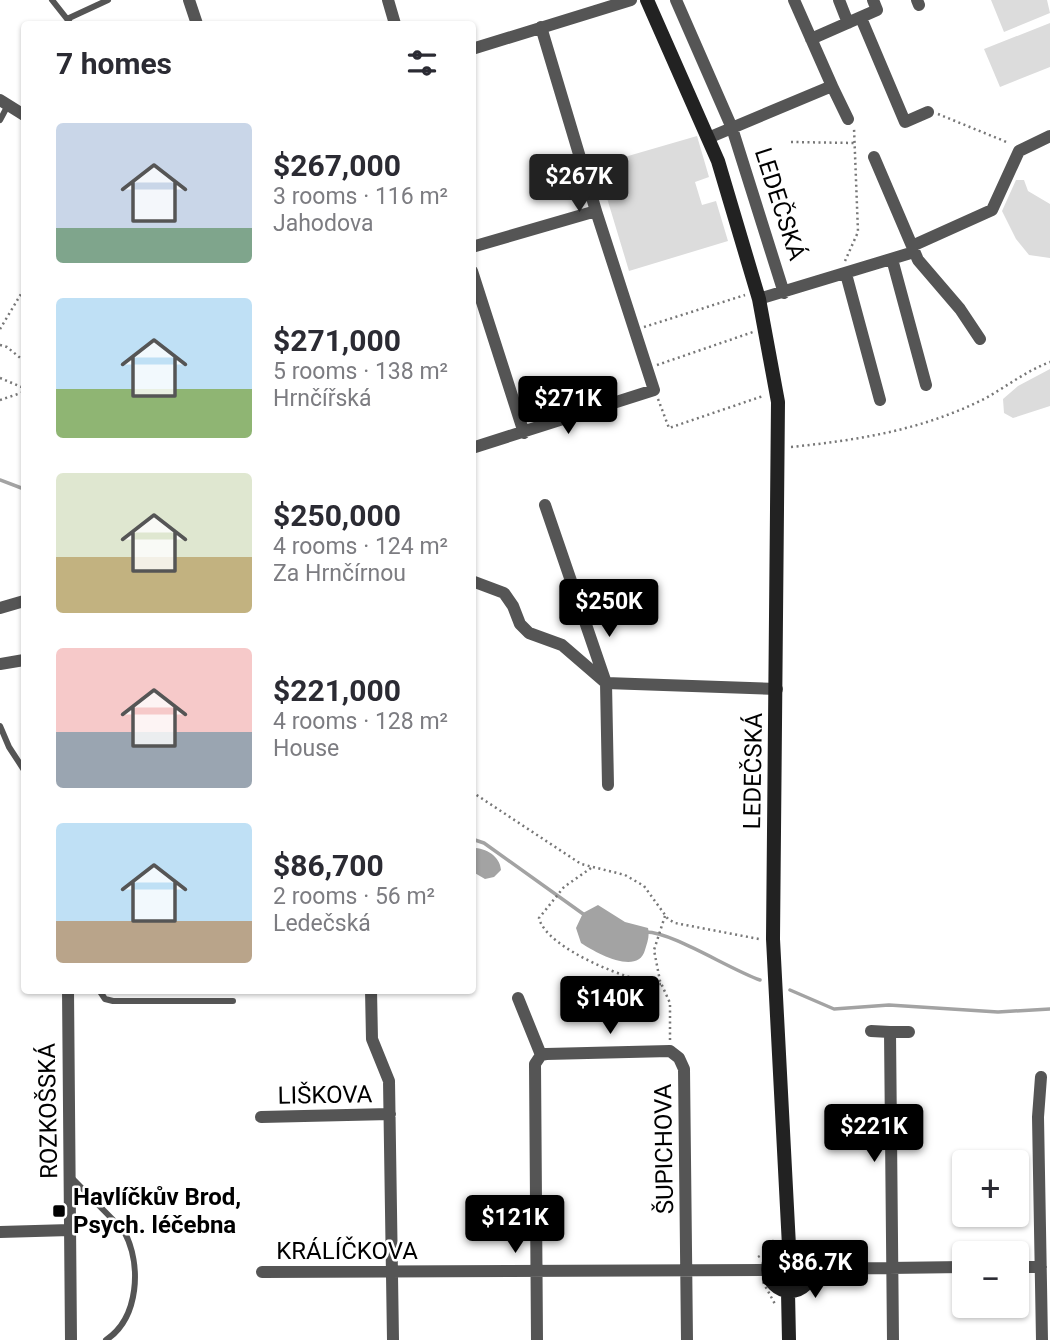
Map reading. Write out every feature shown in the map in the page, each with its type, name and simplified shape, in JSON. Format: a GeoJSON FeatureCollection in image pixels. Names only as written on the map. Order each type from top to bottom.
{"type":"FeatureCollection","features":[{"type":"Feature","properties":{"kind":"main road","name":"LEDEČSKÁ"},"geometry":{"type":"LineString","coordinates":[[647,0],[708,138],[758,295],[777,391],[780,451],[774,939],[789,1246]]}},
{"type":"Feature","properties":{"kind":"main road"},"geometry":{"type":"LineString","coordinates":[[789,1246],[808,1255],[812,1269],[803,1286],[788,1292],[772,1283],[767,1270],[776,1251],[789,1246]]}},
{"type":"Feature","properties":{"kind":"main road"},"geometry":{"type":"LineString","coordinates":[[788,1292],[789,1340]]}},
{"type":"Feature","properties":{"kind":"street"},"geometry":{"type":"LineString","coordinates":[[189,0],[196,21]]}},
{"type":"Feature","properties":{"kind":"street"},"geometry":{"type":"LineString","coordinates":[[388,0],[394,21]]}},
{"type":"Feature","properties":{"kind":"street"},"geometry":{"type":"LineString","coordinates":[[476,48],[631,0]]}},
{"type":"Feature","properties":{"kind":"street","name":"LEDEČSKÁ"},"geometry":{"type":"LineString","coordinates":[[676,0],[732,128],[784,293]]}},
{"type":"Feature","properties":{"kind":"street"},"geometry":{"type":"LineString","coordinates":[[794,0],[850,120]]}},
{"type":"Feature","properties":{"kind":"street"},"geometry":{"type":"LineString","coordinates":[[839,0],[854,20],[905,122],[928,112]]}},
{"type":"Feature","properties":{"kind":"street"},"geometry":{"type":"LineString","coordinates":[[811,39],[877,10],[873,0]]}},
{"type":"Feature","properties":{"kind":"street"},"geometry":{"type":"LineString","coordinates":[[476,447],[654,390],[596,211],[541,27]]}},
{"type":"Feature","properties":{"kind":"street","name":"LEDEČSKÁ"},"geometry":{"type":"LineString","coordinates":[[708,138],[832,86]]}},
{"type":"Feature","properties":{"kind":"street"},"geometry":{"type":"LineString","coordinates":[[4,103],[21,114]]}},
{"type":"Feature","properties":{"kind":"street"},"geometry":{"type":"LineString","coordinates":[[1019,150],[1050,136]]}},
{"type":"Feature","properties":{"kind":"street","name":"LEDEČSKÁ"},"geometry":{"type":"LineString","coordinates":[[758,295],[784,293],[892,259],[992,210],[1019,150]]}},
{"type":"Feature","properties":{"kind":"street"},"geometry":{"type":"LineString","coordinates":[[874,157],[913,249],[960,309],[979,339]]}},
{"type":"Feature","properties":{"kind":"street"},"geometry":{"type":"LineString","coordinates":[[476,246],[596,211]]}},
{"type":"Feature","properties":{"kind":"street"},"geometry":{"type":"LineString","coordinates":[[892,259],[926,386]]}},
{"type":"Feature","properties":{"kind":"street"},"geometry":{"type":"LineString","coordinates":[[842,275],[880,400]]}},
{"type":"Feature","properties":{"kind":"street"},"geometry":{"type":"LineString","coordinates":[[476,283],[524,433]]}},
{"type":"Feature","properties":{"kind":"street"},"geometry":{"type":"LineString","coordinates":[[545,505],[606,683],[608,785]]}},
{"type":"Feature","properties":{"kind":"street"},"geometry":{"type":"LineString","coordinates":[[476,583],[504,593],[520,624],[529,632],[562,645],[606,683],[777,689]]}},
{"type":"Feature","properties":{"kind":"street"},"geometry":{"type":"LineString","coordinates":[[0,608],[21,602]]}},
{"type":"Feature","properties":{"kind":"street"},"geometry":{"type":"LineString","coordinates":[[0,664],[21,660]]}},
{"type":"Feature","properties":{"kind":"street","name":"ROZKOŠSKÁ"},"geometry":{"type":"LineString","coordinates":[[69,994],[71,1340]]}},
{"type":"Feature","properties":{"kind":"street"},"geometry":{"type":"LineString","coordinates":[[371,994],[372,1039],[388,1076],[393,1340]]}},
{"type":"Feature","properties":{"kind":"street"},"geometry":{"type":"LineString","coordinates":[[518,998],[541,1055],[536,1064],[537,1340]]}},
{"type":"Feature","properties":{"kind":"street"},"geometry":{"type":"LineString","coordinates":[[871,1031],[909,1032]]}},
{"type":"Feature","properties":{"kind":"street"},"geometry":{"type":"LineString","coordinates":[[890,1032],[893,1340]]}},
{"type":"Feature","properties":{"kind":"street","name":"ŠUPICHOVA"},"geometry":{"type":"LineString","coordinates":[[541,1055],[670,1051],[679,1058],[684,1069],[687,1340]]}},
{"type":"Feature","properties":{"kind":"street"},"geometry":{"type":"LineString","coordinates":[[1041,1077],[1038,1117],[1042,1340]]}},
{"type":"Feature","properties":{"kind":"street","name":"LIŠKOVA"},"geometry":{"type":"LineString","coordinates":[[261,1117],[390,1114]]}},
{"type":"Feature","properties":{"kind":"street"},"geometry":{"type":"LineString","coordinates":[[0,1233],[70,1230]]}},
{"type":"Feature","properties":{"kind":"street"},"geometry":{"type":"LineString","coordinates":[[812,1269],[952,1267]]}},
{"type":"Feature","properties":{"kind":"street"},"geometry":{"type":"LineString","coordinates":[[1029,1267],[1041,1267]]}},
{"type":"Feature","properties":{"kind":"street","name":"KRÁLÍČKOVA"},"geometry":{"type":"LineString","coordinates":[[262,1272],[767,1270]]}},
{"type":"Feature","properties":{"kind":"lane"},"geometry":{"type":"LineString","coordinates":[[52,0],[68,21]]}},
{"type":"Feature","properties":{"kind":"lane"},"geometry":{"type":"LineString","coordinates":[[71,21],[108,0]]}},
{"type":"Feature","properties":{"kind":"lane"},"geometry":{"type":"LineString","coordinates":[[0,120],[4,103]]}},
{"type":"Feature","properties":{"kind":"lane"},"geometry":{"type":"LineString","coordinates":[[0,726],[21,765]]}},
{"type":"Feature","properties":{"kind":"lane"},"geometry":{"type":"LineString","coordinates":[[102,994],[105,999],[113,1001],[233,1001]]}},
{"type":"Feature","properties":{"kind":"lane"},"geometry":{"type":"LineString","coordinates":[[69,1176],[124,1231],[130,1242],[133,1303],[127,1321],[106,1340]]}},
{"type":"Feature","properties":{"kind":"path"},"geometry":{"type":"LineString","coordinates":[[928,112],[974,126],[1019,150]]}},
{"type":"Feature","properties":{"kind":"path"},"geometry":{"type":"LineString","coordinates":[[842,275],[838,271],[858,232],[854,143],[850,120]]}},
{"type":"Feature","properties":{"kind":"path"},"geometry":{"type":"LineString","coordinates":[[791,142],[854,143]]}},
{"type":"Feature","properties":{"kind":"path"},"geometry":{"type":"LineString","coordinates":[[0,329],[21,294]]}},
{"type":"Feature","properties":{"kind":"path"},"geometry":{"type":"LineString","coordinates":[[634,330],[758,295]]}},
{"type":"Feature","properties":{"kind":"path"},"geometry":{"type":"LineString","coordinates":[[647,368],[766,328]]}},
{"type":"Feature","properties":{"kind":"path"},"geometry":{"type":"LineString","coordinates":[[0,345],[7,347],[21,359]]}},
{"type":"Feature","properties":{"kind":"path"},"geometry":{"type":"LineString","coordinates":[[780,451],[855,441],[924,424],[984,399],[1050,362]]}},
{"type":"Feature","properties":{"kind":"path"},"geometry":{"type":"LineString","coordinates":[[0,378],[21,388]]}},
{"type":"Feature","properties":{"kind":"path"},"geometry":{"type":"LineString","coordinates":[[654,390],[669,428],[777,391]]}},
{"type":"Feature","properties":{"kind":"path"},"geometry":{"type":"LineString","coordinates":[[0,400],[21,391]]}},
{"type":"Feature","properties":{"kind":"path"},"geometry":{"type":"LineString","coordinates":[[476,795],[581,864],[625,875],[644,886],[666,916],[675,923],[766,940]]}},
{"type":"Feature","properties":{"kind":"path"},"geometry":{"type":"LineString","coordinates":[[592,867],[564,887],[539,918],[544,928],[594,964],[650,984],[661,984]]}},
{"type":"Feature","properties":{"kind":"path"},"geometry":{"type":"LineString","coordinates":[[666,916],[657,937],[655,965],[670,1003],[670,1051]]}},
{"type":"Feature","properties":{"kind":"path"},"geometry":{"type":"LineString","coordinates":[[755,1280],[766,1285],[776,1309]]}},
{"type":"Feature","properties":{"kind":"shaded area"},"geometry":{"type":"Polygon","coordinates":[[[991,0],[1047,0],[1050,13],[1004,32],[991,0]]]}},
{"type":"Feature","properties":{"kind":"shaded area"},"geometry":{"type":"Polygon","coordinates":[[[1050,23],[1050,67],[1000,87],[984,49],[1050,23]]]}},
{"type":"Feature","properties":{"kind":"shaded area"},"geometry":{"type":"Polygon","coordinates":[[[697,136],[709,177],[695,182],[702,205],[716,201],[728,241],[629,271],[597,165],[697,136]]]}},
{"type":"Feature","properties":{"kind":"shaded area"},"geometry":{"type":"Polygon","coordinates":[[[1016,180],[1024,180],[1028,191],[1050,204],[1050,258],[1029,255],[1016,239],[1002,211],[1016,180]]]}},
{"type":"Feature","properties":{"kind":"shaded area"},"geometry":{"type":"Polygon","coordinates":[[[1050,369],[1050,406],[1013,418],[1004,413],[1003,399],[1018,386],[1050,369]]]}},
{"type":"Feature","properties":{"kind":"shaded area"},"geometry":{"type":"Polygon","coordinates":[[[476,848],[487,851],[500,865],[501,870],[494,877],[485,879],[476,874],[476,848]]]}},
{"type":"Feature","properties":{"kind":"shaded area"},"geometry":{"type":"Polygon","coordinates":[[[598,905],[625,922],[648,928],[649,934],[641,958],[626,962],[616,960],[581,943],[576,928],[583,913],[598,905]]]}},
{"type":"Feature","properties":{"kind":"waterway"},"geometry":{"type":"LineString","coordinates":[[0,480],[21,488]]}},
{"type":"Feature","properties":{"kind":"waterway"},"geometry":{"type":"LineString","coordinates":[[476,840],[484,843],[586,916]]}},
{"type":"Feature","properties":{"kind":"waterway"},"geometry":{"type":"LineString","coordinates":[[646,932],[685,944],[760,980]]}},
{"type":"Feature","properties":{"kind":"waterway"},"geometry":{"type":"LineString","coordinates":[[790,990],[834,1009],[889,1005],[998,1012],[1050,1009]]}},
{"type":"Feature","properties":{"kind":"place","name":"Havlíčkův Brod, Psych. léčebna"},"geometry":{"type":"Point","coordinates":[59,1211]}}]}
